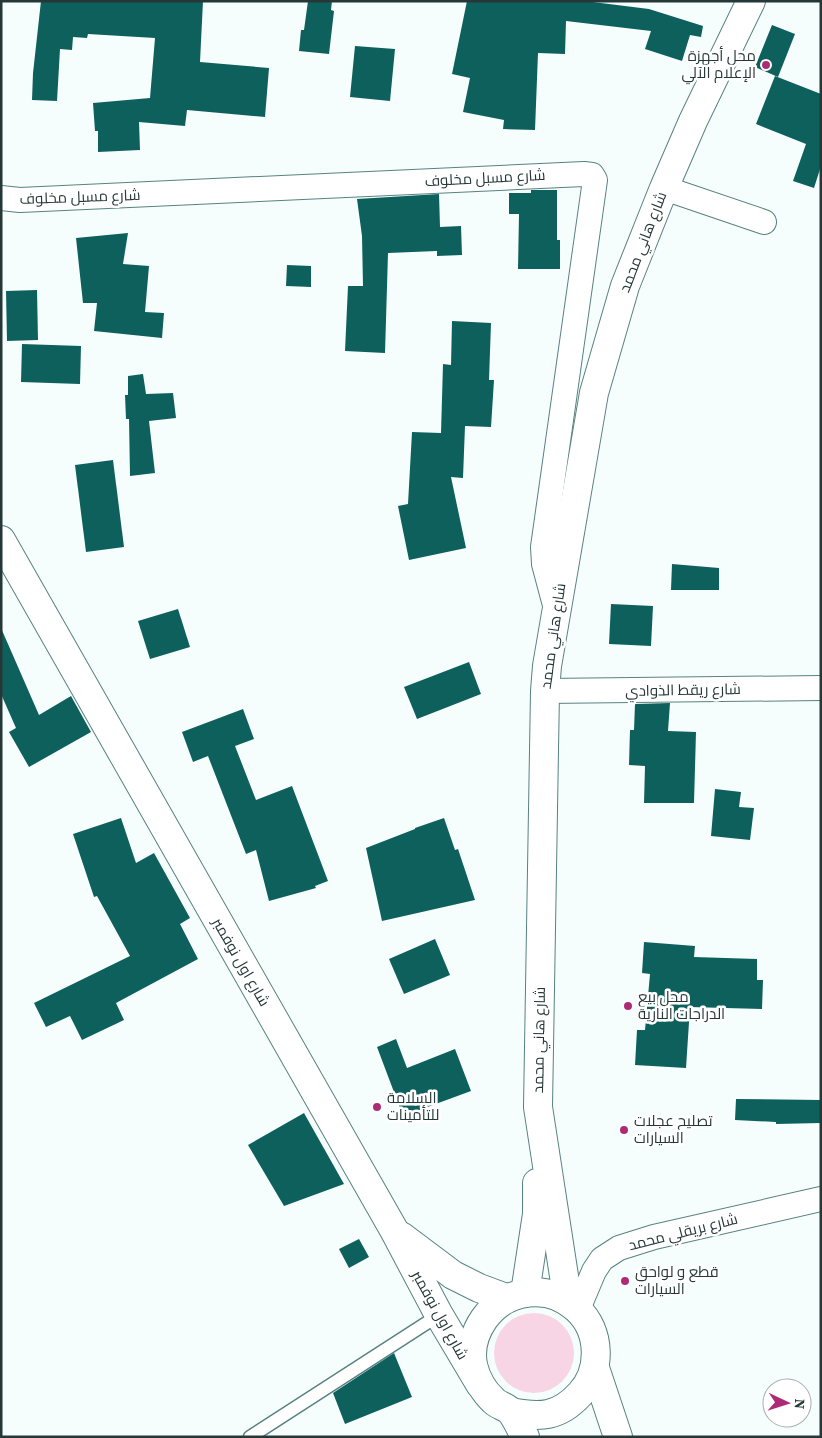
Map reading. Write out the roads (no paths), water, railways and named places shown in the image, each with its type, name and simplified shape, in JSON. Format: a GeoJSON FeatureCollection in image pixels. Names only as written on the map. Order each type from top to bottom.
{"type":"FeatureCollection","features":[{"type":"Feature","properties":{"kind":"main road","name":"شارع هاني محمد"},"geometry":{"type":"LineString","coordinates":[[573,1306],[538,1107],[547,666],[594,393],[625,286],[664,188],[724,55],[751,1]]}},
{"type":"Feature","properties":{"kind":"main road","name":"شارع اول نوفمبر"},"geometry":{"type":"LineString","coordinates":[[1,540],[394,1230],[439,1315],[480,1384]]}},
{"type":"Feature","properties":{"kind":"main road"},"geometry":{"type":"LineString","coordinates":[[538,1107],[537,1214],[515,1295],[490,1310],[479,1327],[473,1345],[473,1365],[480,1384],[494,1401],[511,1412],[532,1416],[553,1413],[572,1403],[586,1388],[595,1368]]}},
{"type":"Feature","properties":{"kind":"main road"},"geometry":{"type":"LineString","coordinates":[[394,1230],[453,1275],[479,1288],[515,1295],[544,1292],[562,1299],[573,1306],[590,1327],[596,1347],[595,1368],[618,1437]]}},
{"type":"Feature","properties":{"kind":"main road"},"geometry":{"type":"LineString","coordinates":[[511,1412],[525,1437]]}},
{"type":"Feature","properties":{"kind":"street","name":"شارع مسبل مخلوف"},"geometry":{"type":"LineString","coordinates":[[1,198],[30,200],[382,182],[592,175],[595,180],[543,547],[544,564],[556,611]]}},
{"type":"Feature","properties":{"kind":"street"},"geometry":{"type":"LineString","coordinates":[[664,188],[764,222]]}},
{"type":"Feature","properties":{"kind":"street","name":"شارع ريقط الذوادي"},"geometry":{"type":"LineString","coordinates":[[545,691],[821,688]]}},
{"type":"Feature","properties":{"kind":"street","name":"شارع بريقلي محمد"},"geometry":{"type":"LineString","coordinates":[[573,1306],[602,1259],[619,1248],[654,1237],[821,1199]]}},
{"type":"Feature","properties":{"kind":"lane"},"geometry":{"type":"LineString","coordinates":[[250,1437],[439,1315]]}},
{"type":"Feature","properties":{"kind":"place","name":"محل أجهزة الإعلام الآلي"},"geometry":{"type":"Point","coordinates":[766,65]}},
{"type":"Feature","properties":{"kind":"place","name":"محل بيع الدراجات النارية"},"geometry":{"type":"Point","coordinates":[628,1006]}},
{"type":"Feature","properties":{"kind":"place","name":"السلامة للتأمينات"},"geometry":{"type":"Point","coordinates":[377,1107]}},
{"type":"Feature","properties":{"kind":"place","name":"تصليح عجلات السيارات"},"geometry":{"type":"Point","coordinates":[624,1130]}},
{"type":"Feature","properties":{"kind":"place","name":"قطع و لواحق السيارات"},"geometry":{"type":"Point","coordinates":[625,1281]}}]}
